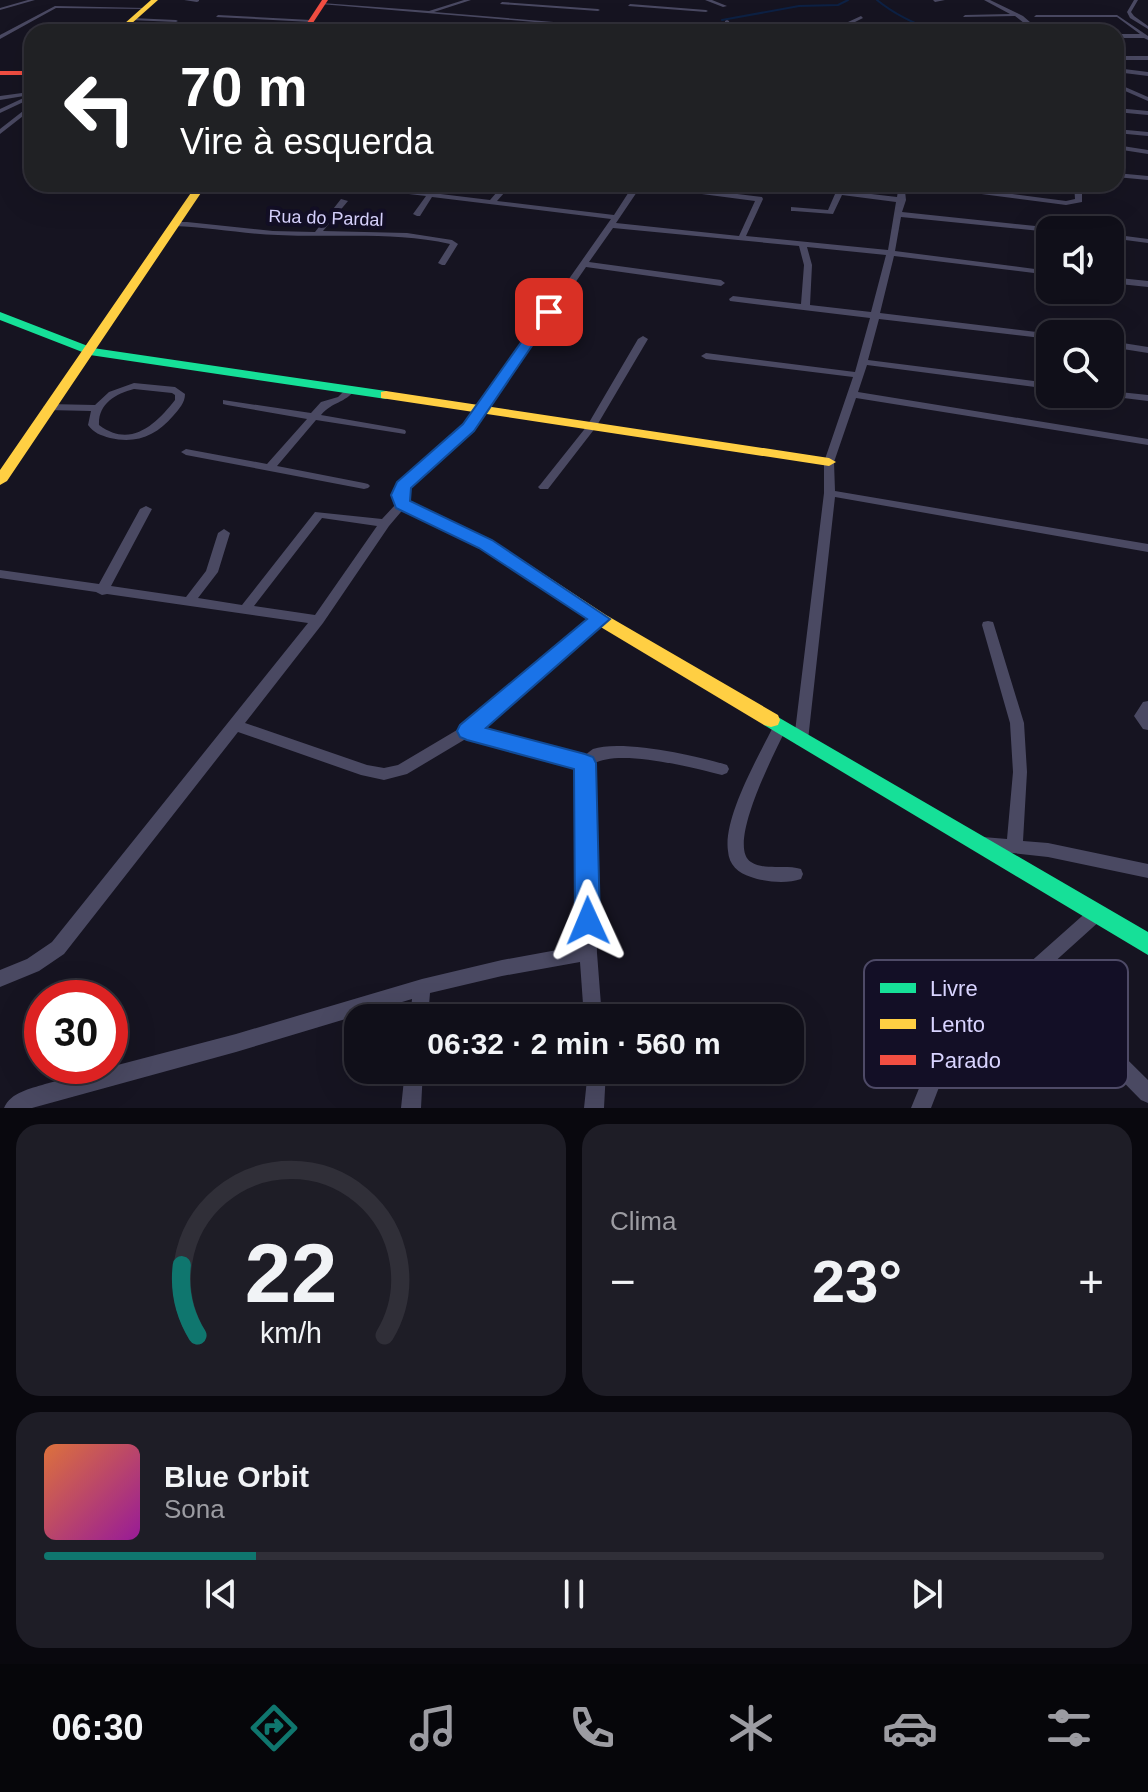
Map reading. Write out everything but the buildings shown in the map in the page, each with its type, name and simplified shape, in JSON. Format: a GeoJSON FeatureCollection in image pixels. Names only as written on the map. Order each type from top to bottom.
{"type":"FeatureCollection","features":[{"type":"Feature","properties":{"kind":"street"},"geometry":{"type":"LineString","coordinates":[[0,9],[33,0]]}},
{"type":"Feature","properties":{"kind":"street"},"geometry":{"type":"LineString","coordinates":[[186,0],[197,1]]}},
{"type":"Feature","properties":{"kind":"street"},"geometry":{"type":"LineString","coordinates":[[429,12],[469,0]]}},
{"type":"Feature","properties":{"kind":"street"},"geometry":{"type":"LineString","coordinates":[[644,6],[650,0]]}},
{"type":"Feature","properties":{"kind":"street"},"geometry":{"type":"LineString","coordinates":[[707,0],[725,6]]}},
{"type":"Feature","properties":{"kind":"street"},"geometry":{"type":"LineString","coordinates":[[935,1],[943,0]]}},
{"type":"Feature","properties":{"kind":"street"},"geometry":{"type":"LineString","coordinates":[[986,0],[1028,24]]}},
{"type":"Feature","properties":{"kind":"street"},"geometry":{"type":"LineString","coordinates":[[1118,16],[1130,0]]}},
{"type":"Feature","properties":{"kind":"street"},"geometry":{"type":"LineString","coordinates":[[1136,0],[1129,12],[1148,28]]}},
{"type":"Feature","properties":{"kind":"street"},"geometry":{"type":"LineString","coordinates":[[309,24],[323,2],[580,24],[598,10],[502,3]]}},
{"type":"Feature","properties":{"kind":"street"},"geometry":{"type":"LineString","coordinates":[[500,18],[523,5]]}},
{"type":"Feature","properties":{"kind":"street"},"geometry":{"type":"LineString","coordinates":[[630,5],[706,11]]}},
{"type":"Feature","properties":{"kind":"street"},"geometry":{"type":"LineString","coordinates":[[0,37],[55,7],[144,9],[176,21]]}},
{"type":"Feature","properties":{"kind":"street"},"geometry":{"type":"LineString","coordinates":[[669,8],[671,17]]}},
{"type":"Feature","properties":{"kind":"street"},"geometry":{"type":"LineString","coordinates":[[1056,8],[1132,16]]}},
{"type":"Feature","properties":{"kind":"street"},"geometry":{"type":"LineString","coordinates":[[127,24],[144,9]]}},
{"type":"Feature","properties":{"kind":"street"},"geometry":{"type":"LineString","coordinates":[[1055,16],[1057,11],[1065,9]]}},
{"type":"Feature","properties":{"kind":"street"},"geometry":{"type":"LineString","coordinates":[[1036,16],[1100,14]]}},
{"type":"Feature","properties":{"kind":"street"},"geometry":{"type":"LineString","coordinates":[[965,16],[1017,15]]}},
{"type":"Feature","properties":{"kind":"street"},"geometry":{"type":"LineString","coordinates":[[218,16],[294,24]]}},
{"type":"Feature","properties":{"kind":"street"},"geometry":{"type":"LineString","coordinates":[[1118,16],[1147,37]]}},
{"type":"Feature","properties":{"kind":"street"},"geometry":{"type":"LineString","coordinates":[[858,24],[850,22],[861,17]]}},
{"type":"Feature","properties":{"kind":"street"},"geometry":{"type":"LineString","coordinates":[[268,24],[276,20]]}},
{"type":"Feature","properties":{"kind":"street"},"geometry":{"type":"LineString","coordinates":[[1124,36],[1147,37]]}},
{"type":"Feature","properties":{"kind":"street"},"geometry":{"type":"LineString","coordinates":[[1124,58],[1148,58]]}},
{"type":"Feature","properties":{"kind":"street"},"geometry":{"type":"LineString","coordinates":[[1124,71],[1148,74]]}},
{"type":"Feature","properties":{"kind":"street"},"geometry":{"type":"LineString","coordinates":[[0,73],[24,73]]}},
{"type":"Feature","properties":{"kind":"street"},"geometry":{"type":"LineString","coordinates":[[1124,88],[1143,96],[1148,113],[1124,111]]}},
{"type":"Feature","properties":{"kind":"street"},"geometry":{"type":"LineString","coordinates":[[0,98],[22,95]]}},
{"type":"Feature","properties":{"kind":"street"},"geometry":{"type":"LineString","coordinates":[[0,105],[22,95]]}},
{"type":"Feature","properties":{"kind":"street"},"geometry":{"type":"LineString","coordinates":[[0,111],[24,98]]}},
{"type":"Feature","properties":{"kind":"street"},"geometry":{"type":"LineString","coordinates":[[0,132],[24,112]]}},
{"type":"Feature","properties":{"kind":"street"},"geometry":{"type":"LineString","coordinates":[[1124,132],[1148,134]]}},
{"type":"Feature","properties":{"kind":"street"},"geometry":{"type":"LineString","coordinates":[[1124,148],[1148,152]]}},
{"type":"Feature","properties":{"kind":"street"},"geometry":{"type":"LineString","coordinates":[[1124,176],[1148,178]]}},
{"type":"Feature","properties":{"kind":"street"},"geometry":{"type":"LineString","coordinates":[[0,481],[196,192]]}},
{"type":"Feature","properties":{"kind":"street"},"geometry":{"type":"LineString","coordinates":[[419,192],[741,239],[1036,271]]}},
{"type":"Feature","properties":{"kind":"street"},"geometry":{"type":"LineString","coordinates":[[492,202],[501,192]]}},
{"type":"Feature","properties":{"kind":"street"},"geometry":{"type":"LineString","coordinates":[[402,504],[400,495],[403,486],[457,440],[483,409],[633,192]]}},
{"type":"Feature","properties":{"kind":"street"},"geometry":{"type":"LineString","coordinates":[[703,192],[759,199],[741,239]]}},
{"type":"Feature","properties":{"kind":"street"},"geometry":{"type":"LineString","coordinates":[[825,192],[881,192]]}},
{"type":"Feature","properties":{"kind":"street"},"geometry":{"type":"LineString","coordinates":[[801,740],[830,493],[829,462],[863,362],[891,253],[902,192]]}},
{"type":"Feature","properties":{"kind":"street"},"geometry":{"type":"LineString","coordinates":[[981,192],[1066,203],[1079,200],[1078,192]]}},
{"type":"Feature","properties":{"kind":"street"},"geometry":{"type":"LineString","coordinates":[[417,214],[431,194]]}},
{"type":"Feature","properties":{"kind":"street"},"geometry":{"type":"LineString","coordinates":[[794,209],[830,212],[839,194]]}},
{"type":"Feature","properties":{"kind":"street"},"geometry":{"type":"LineString","coordinates":[[317,234],[344,201]]}},
{"type":"Feature","properties":{"kind":"street"},"geometry":{"type":"LineString","coordinates":[[898,214],[1036,228]]}},
{"type":"Feature","properties":{"kind":"street","name":"Rua do Pardal"},"geometry":{"type":"LineString","coordinates":[[174,224],[270,233],[367,233],[452,242],[454,244],[442,263]]}},
{"type":"Feature","properties":{"kind":"street"},"geometry":{"type":"LineString","coordinates":[[1124,238],[1148,241]]}},
{"type":"Feature","properties":{"kind":"street"},"geometry":{"type":"LineString","coordinates":[[802,244],[808,265],[805,308]]}},
{"type":"Feature","properties":{"kind":"street"},"geometry":{"type":"LineString","coordinates":[[582,264],[721,283]]}},
{"type":"Feature","properties":{"kind":"street"},"geometry":{"type":"LineString","coordinates":[[1124,281],[1148,284]]}},
{"type":"Feature","properties":{"kind":"street"},"geometry":{"type":"LineString","coordinates":[[733,299],[1036,334]]}},
{"type":"Feature","properties":{"kind":"street"},"geometry":{"type":"LineString","coordinates":[[0,316],[90,351],[829,462]]}},
{"type":"Feature","properties":{"kind":"street"},"geometry":{"type":"LineString","coordinates":[[544,487],[591,427],[643,339]]}},
{"type":"Feature","properties":{"kind":"street"},"geometry":{"type":"LineString","coordinates":[[1124,346],[1148,350]]}},
{"type":"Feature","properties":{"kind":"street"},"geometry":{"type":"LineString","coordinates":[[706,356],[857,375]]}},
{"type":"Feature","properties":{"kind":"street"},"geometry":{"type":"LineString","coordinates":[[863,362],[1036,384]]}},
{"type":"Feature","properties":{"kind":"street"},"geometry":{"type":"LineString","coordinates":[[325,404],[323,395],[329,385]]}},
{"type":"Feature","properties":{"kind":"street"},"geometry":{"type":"LineString","coordinates":[[48,407],[97,408],[114,392],[134,386],[175,390],[180,394],[180,400],[168,415],[147,436],[140,438],[98,431],[93,425],[97,408]]}},
{"type":"Feature","properties":{"kind":"street"},"geometry":{"type":"LineString","coordinates":[[270,468],[325,404],[342,399],[351,389]]}},
{"type":"Feature","properties":{"kind":"street"},"geometry":{"type":"LineString","coordinates":[[852,394],[1148,442]]}},
{"type":"Feature","properties":{"kind":"street"},"geometry":{"type":"LineString","coordinates":[[1124,395],[1148,398]]}},
{"type":"Feature","properties":{"kind":"street"},"geometry":{"type":"LineString","coordinates":[[227,402],[401,432]]}},
{"type":"Feature","properties":{"kind":"street"},"geometry":{"type":"LineString","coordinates":[[186,452],[364,486]]}},
{"type":"Feature","properties":{"kind":"street"},"geometry":{"type":"LineString","coordinates":[[830,493],[1148,548]]}},
{"type":"Feature","properties":{"kind":"street"},"geometry":{"type":"LineString","coordinates":[[0,979],[33,965],[58,948],[318,620],[385,523],[402,504]]}},
{"type":"Feature","properties":{"kind":"street"},"geometry":{"type":"LineString","coordinates":[[402,504],[486,544],[600,619],[1148,944]]}},
{"type":"Feature","properties":{"kind":"street"},"geometry":{"type":"LineString","coordinates":[[102,591],[146,509]]}},
{"type":"Feature","properties":{"kind":"street"},"geometry":{"type":"LineString","coordinates":[[245,609],[319,514],[385,523]]}},
{"type":"Feature","properties":{"kind":"street"},"geometry":{"type":"LineString","coordinates":[[189,602],[212,572],[224,533]]}},
{"type":"Feature","properties":{"kind":"street"},"geometry":{"type":"LineString","coordinates":[[0,574],[318,620]]}},
{"type":"Feature","properties":{"kind":"street"},"geometry":{"type":"LineString","coordinates":[[235,725],[366,771],[384,774],[402,770],[467,731],[600,619]]}},
{"type":"Feature","properties":{"kind":"street"},"geometry":{"type":"LineString","coordinates":[[988,625],[1017,723],[1020,772],[1015,845]]}},
{"type":"Feature","properties":{"kind":"street"},"geometry":{"type":"LineString","coordinates":[[1148,706],[1141,716],[1148,725]]}},
{"type":"Feature","properties":{"kind":"street"},"geometry":{"type":"LineString","coordinates":[[780,727],[740,819],[735,853],[738,862],[749,870],[795,874]]}},
{"type":"Feature","properties":{"kind":"street"},"geometry":{"type":"LineString","coordinates":[[467,731],[585,763]]}},
{"type":"Feature","properties":{"kind":"street"},"geometry":{"type":"LineString","coordinates":[[585,763],[596,754],[642,754],[722,769]]}},
{"type":"Feature","properties":{"kind":"street"},"geometry":{"type":"LineString","coordinates":[[585,763],[588,953],[592,1004]]}},
{"type":"Feature","properties":{"kind":"street"},"geometry":{"type":"LineString","coordinates":[[976,844],[1015,845],[1148,871]]}},
{"type":"Feature","properties":{"kind":"street"},"geometry":{"type":"LineString","coordinates":[[1046,960],[1096,914]]}},
{"type":"Feature","properties":{"kind":"street"},"geometry":{"type":"LineString","coordinates":[[14,1108],[45,1094],[236,1043],[422,987],[502,968],[588,953]]}},
{"type":"Feature","properties":{"kind":"street"},"geometry":{"type":"LineString","coordinates":[[420,1004],[422,987]]}},
{"type":"Feature","properties":{"kind":"street"},"geometry":{"type":"LineString","coordinates":[[1128,1073],[1148,1093]]}},
{"type":"Feature","properties":{"kind":"street"},"geometry":{"type":"LineString","coordinates":[[411,1108],[413,1084]]}},
{"type":"Feature","properties":{"kind":"street"},"geometry":{"type":"LineString","coordinates":[[594,1108],[596,1084]]}},
{"type":"Feature","properties":{"kind":"street"},"geometry":{"type":"LineString","coordinates":[[921,1108],[929,1088]]}},
{"type":"Feature","properties":{"kind":"waterway"},"geometry":{"type":"LineString","coordinates":[[722,20],[799,6],[838,5],[848,0]]}},
{"type":"Feature","properties":{"kind":"waterway"},"geometry":{"type":"LineString","coordinates":[[877,0],[918,24]]}},
{"type":"Feature","properties":{"kind":"traffic: fast"},"geometry":{"type":"LineString","coordinates":[[0,316],[90,351],[386,395]]}},
{"type":"Feature","properties":{"kind":"traffic: fast"},"geometry":{"type":"LineString","coordinates":[[771,720],[1148,944]]}},
{"type":"Feature","properties":{"kind":"traffic: slow"},"geometry":{"type":"LineString","coordinates":[[127,24],[155,0]]}},
{"type":"Feature","properties":{"kind":"traffic: slow"},"geometry":{"type":"LineString","coordinates":[[0,481],[197,192]]}},
{"type":"Feature","properties":{"kind":"traffic: slow"},"geometry":{"type":"LineString","coordinates":[[386,395],[829,462]]}},
{"type":"Feature","properties":{"kind":"traffic: slow"},"geometry":{"type":"LineString","coordinates":[[402,504],[486,544],[600,619],[771,720]]}},
{"type":"Feature","properties":{"kind":"traffic: jam"},"geometry":{"type":"LineString","coordinates":[[309,24],[325,0]]}},
{"type":"Feature","properties":{"kind":"traffic: jam"},"geometry":{"type":"LineString","coordinates":[[0,73],[24,73]]}},
{"type":"Feature","properties":{"kind":"route"},"geometry":{"type":"LineString","coordinates":[[549,312],[469,427],[414,475],[403,486],[400,495],[402,504],[486,544],[600,619],[555,655],[506,702],[467,731],[585,763],[588,921]]}}]}
